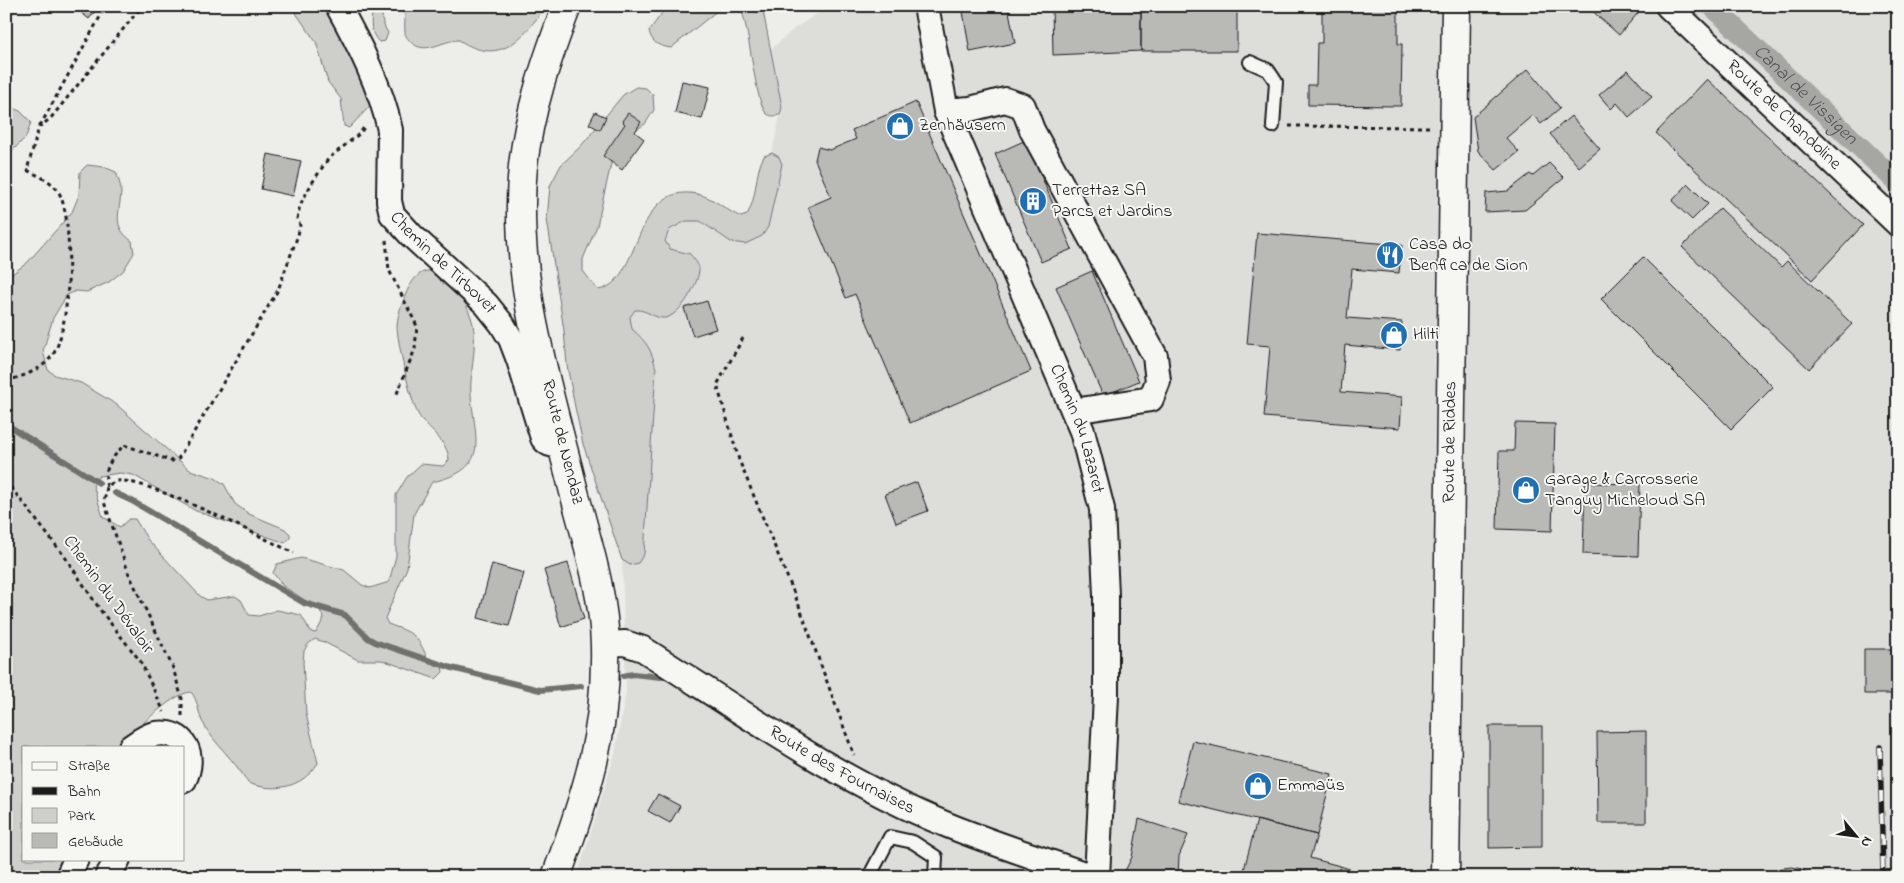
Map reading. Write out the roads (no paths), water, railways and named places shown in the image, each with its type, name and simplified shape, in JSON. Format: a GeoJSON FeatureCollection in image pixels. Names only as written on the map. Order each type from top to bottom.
{"type":"FeatureCollection","features":[{"type":"Feature","properties":{"kind":"main road","name":"Route de Nendaz"},"geometry":{"type":"LineString","coordinates":[[556,877],[580,812],[597,751],[615,643],[598,591],[562,443],[532,314],[526,277],[522,202],[523,167],[533,108],[567,6]]}},
{"type":"Feature","properties":{"kind":"main road","name":"Route de Riddes"},"geometry":{"type":"LineString","coordinates":[[1445,877],[1456,6]]}},
{"type":"Feature","properties":{"kind":"street","name":"Chemin de Tirbovet"},"geometry":{"type":"LineString","coordinates":[[338,6],[352,32],[380,98],[390,130],[389,201],[392,213],[411,235],[477,294],[496,315],[511,339],[543,438],[547,443],[553,445],[562,443]]}},
{"type":"Feature","properties":{"kind":"street","name":"Chemin du Lazaret"},"geometry":{"type":"LineString","coordinates":[[926,6],[946,112],[1082,431],[1102,509],[1106,586],[1106,696],[1097,877]]}},
{"type":"Feature","properties":{"kind":"street","name":"Route de Chandoline"},"geometry":{"type":"LineString","coordinates":[[1668,6],[1898,224]]}},
{"type":"Feature","properties":{"kind":"street"},"geometry":{"type":"LineString","coordinates":[[946,112],[970,109],[1005,100],[1023,106],[1032,130],[1155,356],[1158,381],[1151,399],[1074,411]]}},
{"type":"Feature","properties":{"kind":"street","name":"Route des Fournaises"},"geometry":{"type":"LineString","coordinates":[[615,643],[644,648],[790,744],[865,785],[945,824],[1092,877]]}},
{"type":"Feature","properties":{"kind":"street"},"geometry":{"type":"LineString","coordinates":[[133,746],[153,734],[172,737],[187,747],[190,754],[190,763],[185,777]]}},
{"type":"Feature","properties":{"kind":"street"},"geometry":{"type":"LineString","coordinates":[[68,877],[76,860]]}},
{"type":"Feature","properties":{"kind":"street"},"geometry":{"type":"LineString","coordinates":[[107,877],[117,860]]}},
{"type":"Feature","properties":{"kind":"lane"},"geometry":{"type":"LineString","coordinates":[[1250,62],[1268,70],[1276,82],[1273,126]]}},
{"type":"Feature","properties":{"kind":"lane"},"geometry":{"type":"LineString","coordinates":[[869,877],[890,837],[913,842],[936,857],[935,877]]}},
{"type":"Feature","properties":{"kind":"waterway","name":"Canal de Vissigen"},"geometry":{"type":"LineString","coordinates":[[1712,6],[1898,183]]}},
{"type":"Feature","properties":{"kind":"waterway"},"geometry":{"type":"LineString","coordinates":[[6,424],[99,483]]}},
{"type":"Feature","properties":{"kind":"waterway"},"geometry":{"type":"LineString","coordinates":[[115,493],[132,501],[304,603],[345,615],[368,638],[375,642],[452,668],[540,690],[581,686]]}},
{"type":"Feature","properties":{"kind":"waterway"},"geometry":{"type":"LineString","coordinates":[[623,676],[633,674],[661,677]]}},
{"type":"Feature","properties":{"kind":"railway"},"geometry":{"type":"LineString","coordinates":[[1880,747],[1883,877]]}},
{"type":"Feature","properties":{"kind":"place","name":"Zenhäusern"},"geometry":{"type":"Point","coordinates":[900,126]}},
{"type":"Feature","properties":{"kind":"place","name":"Terrettaz SA Parcs et Jardins"},"geometry":{"type":"Point","coordinates":[1033,201]}},
{"type":"Feature","properties":{"kind":"place","name":"Casa do Benfica de Sion"},"geometry":{"type":"Point","coordinates":[1390,255]}},
{"type":"Feature","properties":{"kind":"place","name":"Hilti"},"geometry":{"type":"Point","coordinates":[1394,335]}},
{"type":"Feature","properties":{"kind":"place","name":"Garage & Carrosserie Tanguy Micheloud SA"},"geometry":{"type":"Point","coordinates":[1526,490]}},
{"type":"Feature","properties":{"kind":"place","name":"Emmaüs"},"geometry":{"type":"Point","coordinates":[1258,786]}}]}
